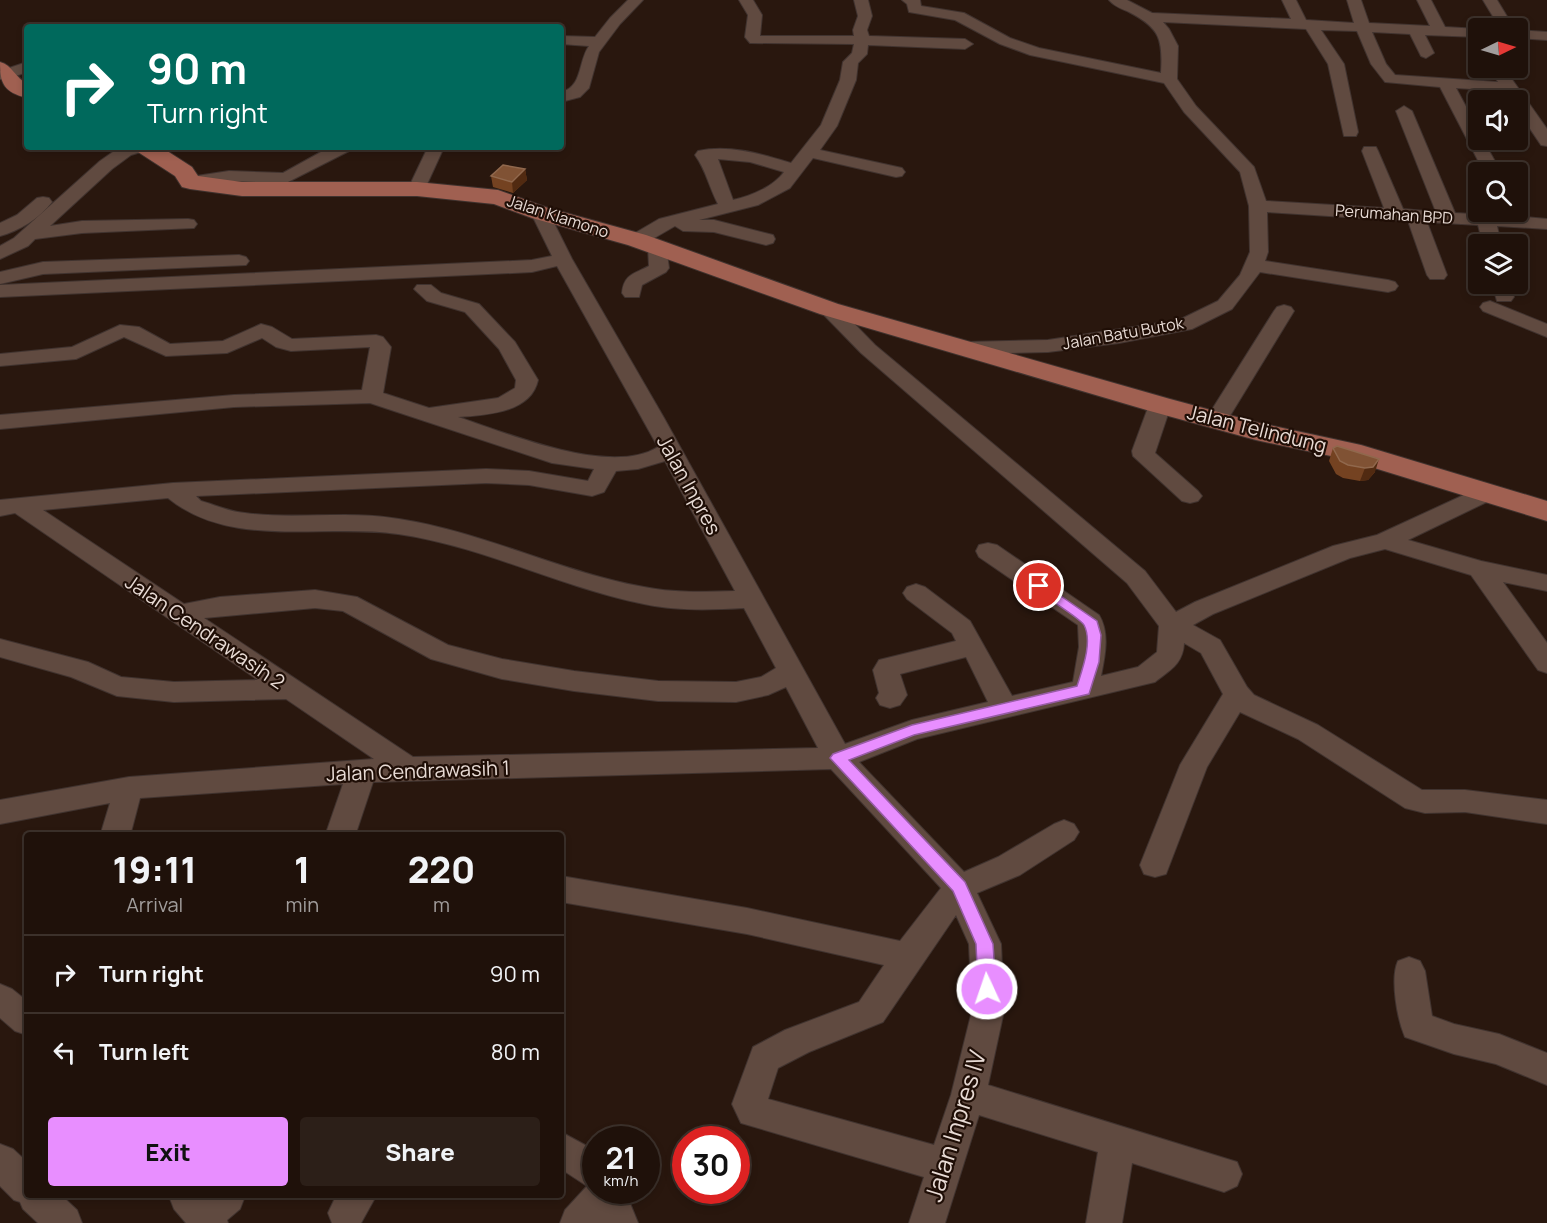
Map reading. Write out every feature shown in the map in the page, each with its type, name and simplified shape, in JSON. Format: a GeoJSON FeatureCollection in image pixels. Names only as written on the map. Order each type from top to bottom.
{"type":"FeatureCollection","features":[{"type":"Feature","properties":{"kind":"main road"},"geometry":{"type":"LineString","coordinates":[[151,150],[184,172],[190,182]]}},
{"type":"Feature","properties":{"kind":"main road","name":"Jalan Klamono"},"geometry":{"type":"LineString","coordinates":[[190,182],[242,189],[417,189],[498,197],[540,213],[647,244],[829,309],[966,348]]}},
{"type":"Feature","properties":{"kind":"main road","name":"Jalan Telindung"},"geometry":{"type":"LineString","coordinates":[[966,348],[1256,431],[1351,451],[1547,511]]}},
{"type":"Feature","properties":{"kind":"street"},"geometry":{"type":"LineString","coordinates":[[564,96],[574,94],[582,85],[592,52],[598,42],[636,0]]}},
{"type":"Feature","properties":{"kind":"street"},"geometry":{"type":"LineString","coordinates":[[746,0],[755,15],[752,37],[754,40],[862,40],[965,44]]}},
{"type":"Feature","properties":{"kind":"street"},"geometry":{"type":"LineString","coordinates":[[632,293],[633,282],[659,268],[647,244],[665,223],[766,195],[784,184],[795,170],[828,126],[848,80],[851,62],[859,54],[862,40],[860,30],[865,16],[861,0]]}},
{"type":"Feature","properties":{"kind":"street"},"geometry":{"type":"LineString","coordinates":[[909,0],[914,2],[914,9],[959,16],[1005,41],[1035,52],[1169,79],[1170,46],[1162,29],[1149,17],[1116,0]]}},
{"type":"Feature","properties":{"kind":"street"},"geometry":{"type":"LineString","coordinates":[[1289,0],[1336,64],[1350,132]]}},
{"type":"Feature","properties":{"kind":"street"},"geometry":{"type":"LineString","coordinates":[[1354,0],[1380,66],[1391,79],[1509,87]]}},
{"type":"Feature","properties":{"kind":"street"},"geometry":{"type":"LineString","coordinates":[[1424,0],[1440,31]]}},
{"type":"Feature","properties":{"kind":"street"},"geometry":{"type":"LineString","coordinates":[[1490,0],[1501,18]]}},
{"type":"Feature","properties":{"kind":"street"},"geometry":{"type":"LineString","coordinates":[[1149,17],[1218,15],[1305,24],[1468,33]]}},
{"type":"Feature","properties":{"kind":"street"},"geometry":{"type":"LineString","coordinates":[[1415,30],[1426,53]]}},
{"type":"Feature","properties":{"kind":"street"},"geometry":{"type":"LineString","coordinates":[[1528,35],[1547,36]]}},
{"type":"Feature","properties":{"kind":"street"},"geometry":{"type":"LineString","coordinates":[[564,40],[598,42]]}},
{"type":"Feature","properties":{"kind":"street"},"geometry":{"type":"LineString","coordinates":[[9,82],[24,70]]}},
{"type":"Feature","properties":{"kind":"street"},"geometry":{"type":"LineString","coordinates":[[1503,78],[1547,141]]}},
{"type":"Feature","properties":{"kind":"street","name":"Jalan Batu Butok"},"geometry":{"type":"LineString","coordinates":[[966,348],[1048,346],[1119,337],[1185,325],[1225,305],[1249,276],[1260,252],[1258,206],[1248,171],[1190,109],[1169,79]]}},
{"type":"Feature","properties":{"kind":"street"},"geometry":{"type":"LineString","coordinates":[[1445,82],[1487,162]]}},
{"type":"Feature","properties":{"kind":"street"},"geometry":{"type":"LineString","coordinates":[[1404,111],[1448,218]]}},
{"type":"Feature","properties":{"kind":"street"},"geometry":{"type":"LineString","coordinates":[[0,253],[31,234],[106,165],[128,150]]}},
{"type":"Feature","properties":{"kind":"street"},"geometry":{"type":"LineString","coordinates":[[190,182],[229,176],[286,178],[337,150]]}},
{"type":"Feature","properties":{"kind":"street"},"geometry":{"type":"LineString","coordinates":[[417,189],[435,150]]}},
{"type":"Feature","properties":{"kind":"street"},"geometry":{"type":"LineString","coordinates":[[1370,151],[1395,213]]}},
{"type":"Feature","properties":{"kind":"street"},"geometry":{"type":"LineString","coordinates":[[728,207],[718,188],[712,163],[704,155],[721,152],[736,153],[795,170]]}},
{"type":"Feature","properties":{"kind":"street"},"geometry":{"type":"LineString","coordinates":[[808,152],[896,172]]}},
{"type":"Feature","properties":{"kind":"street"},"geometry":{"type":"LineString","coordinates":[[0,230],[22,219],[82,171],[106,165]]}},
{"type":"Feature","properties":{"kind":"street","name":"Perumahan BPD"},"geometry":{"type":"LineString","coordinates":[[1258,206],[1468,219]]}},
{"type":"Feature","properties":{"kind":"street","name":"Jalan Inpres"},"geometry":{"type":"LineString","coordinates":[[540,213],[562,260],[670,449],[838,758]]}},
{"type":"Feature","properties":{"kind":"street"},"geometry":{"type":"LineString","coordinates":[[1415,215],[1437,275]]}},
{"type":"Feature","properties":{"kind":"street","name":"Perumahan BPD"},"geometry":{"type":"LineString","coordinates":[[1528,220],[1547,224]]}},
{"type":"Feature","properties":{"kind":"street"},"geometry":{"type":"LineString","coordinates":[[665,223],[714,226],[766,239]]}},
{"type":"Feature","properties":{"kind":"street"},"geometry":{"type":"LineString","coordinates":[[31,234],[82,227],[188,224]]}},
{"type":"Feature","properties":{"kind":"street"},"geometry":{"type":"LineString","coordinates":[[0,291],[532,266],[562,260]]}},
{"type":"Feature","properties":{"kind":"street"},"geometry":{"type":"LineString","coordinates":[[0,278],[43,268],[239,261]]}},
{"type":"Feature","properties":{"kind":"street"},"geometry":{"type":"LineString","coordinates":[[1254,265],[1388,286]]}},
{"type":"Feature","properties":{"kind":"street"},"geometry":{"type":"LineString","coordinates":[[424,289],[434,297],[472,308],[508,346],[527,380],[527,386],[516,399],[506,403],[425,413]]}},
{"type":"Feature","properties":{"kind":"street"},"geometry":{"type":"LineString","coordinates":[[1499,296],[1547,331]]}},
{"type":"Feature","properties":{"kind":"street"},"geometry":{"type":"LineString","coordinates":[[829,309],[868,349],[1136,577],[1172,625],[1211,647],[1237,694],[1244,702],[1308,732],[1415,800],[1465,801],[1547,812]]}},
{"type":"Feature","properties":{"kind":"street"},"geometry":{"type":"LineString","coordinates":[[1217,420],[1284,311]]}},
{"type":"Feature","properties":{"kind":"street"},"geometry":{"type":"LineString","coordinates":[[0,360],[76,353],[126,330],[132,330],[166,350],[227,347],[261,330],[291,345],[376,341],[381,347],[372,396]]}},
{"type":"Feature","properties":{"kind":"street"},"geometry":{"type":"LineString","coordinates":[[0,345],[24,359]]}},
{"type":"Feature","properties":{"kind":"street"},"geometry":{"type":"LineString","coordinates":[[0,422],[234,401],[372,396],[560,458],[608,464],[638,462],[659,456],[670,449]]}},
{"type":"Feature","properties":{"kind":"street"},"geometry":{"type":"LineString","coordinates":[[1160,405],[1143,451],[1144,456],[1190,496]]}},
{"type":"Feature","properties":{"kind":"street"},"geometry":{"type":"LineString","coordinates":[[10,507],[173,490],[486,476],[529,478],[592,489],[596,487],[608,464]]}},
{"type":"Feature","properties":{"kind":"street"},"geometry":{"type":"LineString","coordinates":[[173,490],[193,506],[242,521],[292,524],[338,522],[397,526],[437,534],[591,582],[645,596],[708,601],[751,599]]}},
{"type":"Feature","properties":{"kind":"street"},"geometry":{"type":"LineString","coordinates":[[1172,625],[1204,608],[1342,552],[1385,541],[1486,493]]}},
{"type":"Feature","properties":{"kind":"street","name":"Jalan Cendrawasih 2"},"geometry":{"type":"LineString","coordinates":[[10,507],[177,614],[408,768]]}},
{"type":"Feature","properties":{"kind":"street"},"geometry":{"type":"LineString","coordinates":[[1385,541],[1480,569],[1547,583]]}},
{"type":"Feature","properties":{"kind":"street"},"geometry":{"type":"LineString","coordinates":[[988,551],[1090,621],[1094,635],[1092,662],[1084,690]]}},
{"type":"Feature","properties":{"kind":"street"},"geometry":{"type":"LineString","coordinates":[[1480,569],[1547,663]]}},
{"type":"Feature","properties":{"kind":"street"},"geometry":{"type":"LineString","coordinates":[[916,593],[961,627],[1004,707]]}},
{"type":"Feature","properties":{"kind":"street"},"geometry":{"type":"LineString","coordinates":[[177,614],[220,606],[315,599],[348,603],[440,652],[502,669],[574,681],[658,691],[736,692],[768,684],[791,672]]}},
{"type":"Feature","properties":{"kind":"street","name":"Jalan Cendrawasih 1"},"geometry":{"type":"LineString","coordinates":[[0,812],[129,788],[408,768],[838,758],[912,730],[1146,675],[1170,656],[1172,625]]}},
{"type":"Feature","properties":{"kind":"street"},"geometry":{"type":"LineString","coordinates":[[890,698],[893,694],[886,670],[888,667],[973,646]]}},
{"type":"Feature","properties":{"kind":"street"},"geometry":{"type":"LineString","coordinates":[[0,648],[80,669],[117,686],[174,692],[288,689]]}},
{"type":"Feature","properties":{"kind":"street"},"geometry":{"type":"LineString","coordinates":[[1155,865],[1194,765],[1237,694]]}},
{"type":"Feature","properties":{"kind":"street","name":"Jalan Inpres IV"},"geometry":{"type":"LineString","coordinates":[[838,758],[959,887],[985,944],[988,1011],[968,1095],[927,1223]]}},
{"type":"Feature","properties":{"kind":"street"},"geometry":{"type":"LineString","coordinates":[[341,832],[362,771]]}},
{"type":"Feature","properties":{"kind":"street"},"geometry":{"type":"LineString","coordinates":[[116,832],[129,788]]}},
{"type":"Feature","properties":{"kind":"street"},"geometry":{"type":"LineString","coordinates":[[944,1165],[753,1111],[749,1104],[765,1058],[798,1041],[870,1012],[959,887],[1009,866],[1064,832]]}},
{"type":"Feature","properties":{"kind":"street"},"geometry":{"type":"LineString","coordinates":[[564,890],[747,921],[908,957]]}},
{"type":"Feature","properties":{"kind":"street"},"geometry":{"type":"LineString","coordinates":[[1409,971],[1417,1026],[1499,1049],[1547,1069]]}},
{"type":"Feature","properties":{"kind":"street"},"geometry":{"type":"LineString","coordinates":[[0,999],[24,1018]]}},
{"type":"Feature","properties":{"kind":"street"},"geometry":{"type":"LineString","coordinates":[[968,1095],[1224,1174]]}},
{"type":"Feature","properties":{"kind":"street"},"geometry":{"type":"LineString","coordinates":[[1104,1223],[1117,1142]]}},
{"type":"Feature","properties":{"kind":"street"},"geometry":{"type":"LineString","coordinates":[[564,1151],[582,1163]]}},
{"type":"Feature","properties":{"kind":"street"},"geometry":{"type":"LineString","coordinates":[[0,1161],[24,1184]]}},
{"type":"Feature","properties":{"kind":"street"},"geometry":{"type":"LineString","coordinates":[[38,1198],[64,1223]]}},
{"type":"Feature","properties":{"kind":"street"},"geometry":{"type":"LineString","coordinates":[[578,1223],[595,1204]]}},
{"type":"Feature","properties":{"kind":"street"},"geometry":{"type":"LineString","coordinates":[[612,1204],[620,1223]]}},
{"type":"Feature","properties":{"kind":"building"},"geometry":{"type":"Polygon","coordinates":[[[503,165],[525,169],[512,182],[491,176],[503,165]]]}},
{"type":"Feature","properties":{"kind":"building"},"geometry":{"type":"Polygon","coordinates":[[[1337,446],[1379,459],[1373,467],[1348,465],[1340,461],[1333,448],[1337,446]]]}},
{"type":"Feature","properties":{"kind":"route"},"geometry":{"type":"LineString","coordinates":[[987,989],[985,944],[959,887],[838,758],[912,730],[1084,690],[1092,662],[1094,635],[1090,621],[1039,586]]}}]}
